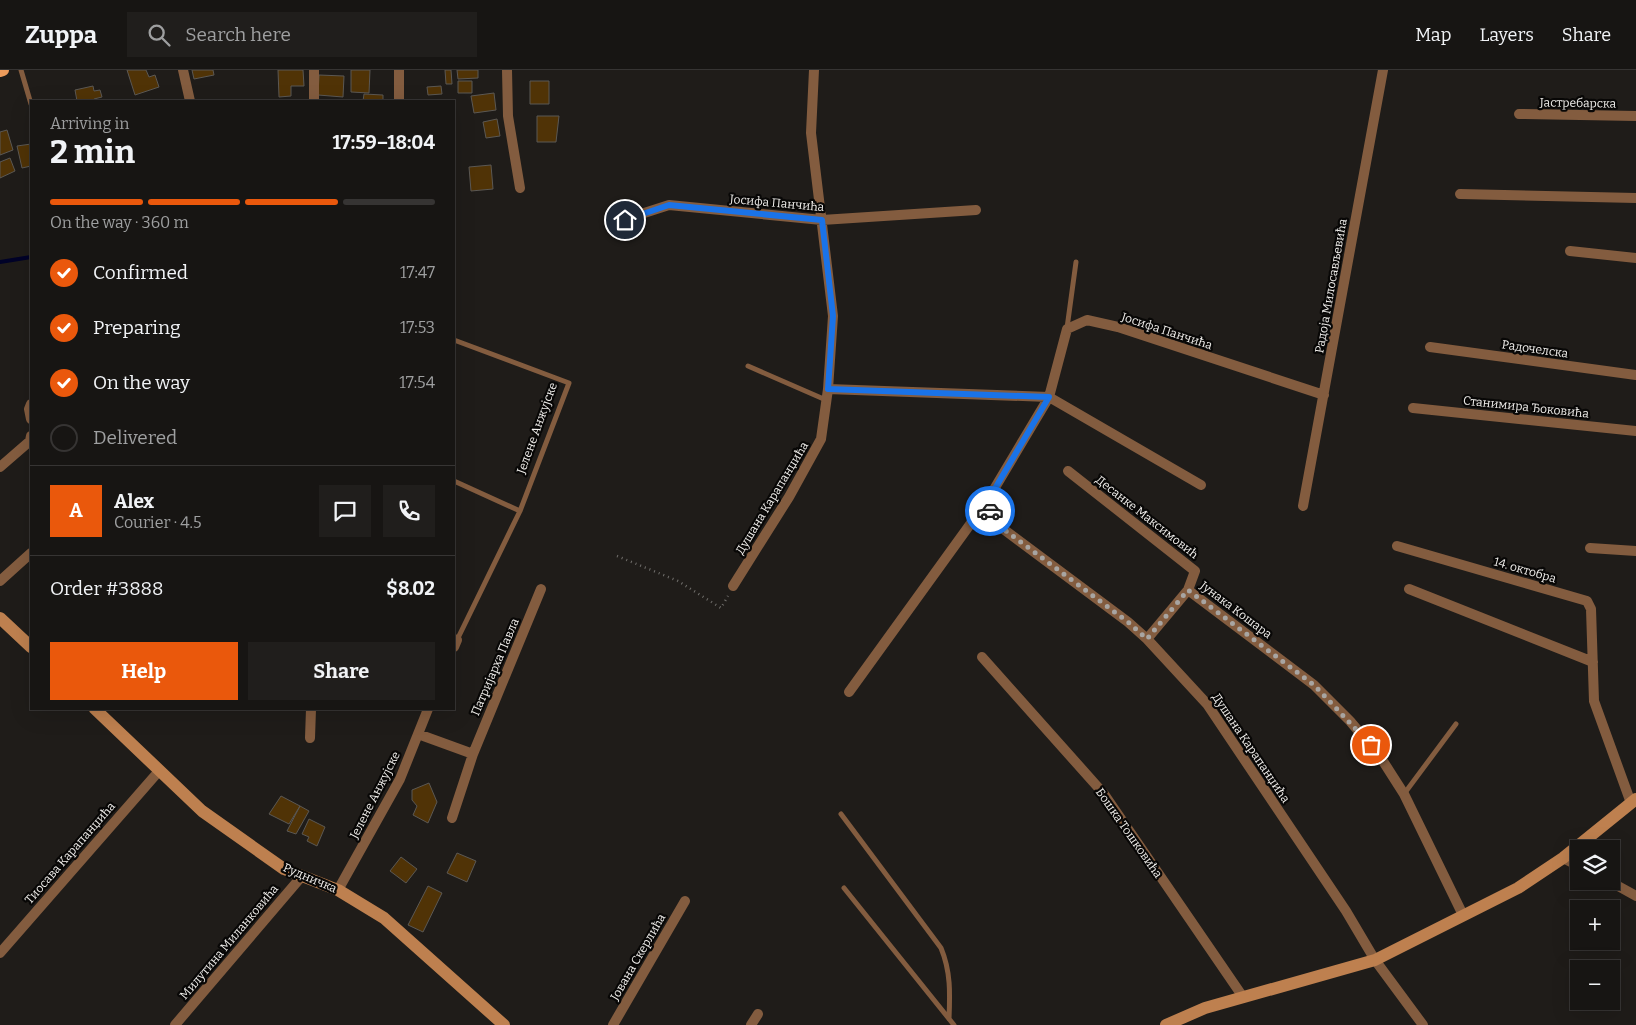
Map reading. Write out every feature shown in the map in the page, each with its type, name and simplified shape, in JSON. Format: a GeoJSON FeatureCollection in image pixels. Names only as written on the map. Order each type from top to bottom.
{"type":"FeatureCollection","features":[{"type":"Feature","properties":{"kind":"street"},"geometry":{"type":"LineString","coordinates":[[183,70],[190,100]]}},
{"type":"Feature","properties":{"kind":"street"},"geometry":{"type":"LineString","coordinates":[[314,70],[314,100]]}},
{"type":"Feature","properties":{"kind":"street"},"geometry":{"type":"LineString","coordinates":[[399,70],[399,100]]}},
{"type":"Feature","properties":{"kind":"street"},"geometry":{"type":"LineString","coordinates":[[507,70],[508,116],[520,188]]}},
{"type":"Feature","properties":{"kind":"street","name":"Душана Карапанџића"},"geometry":{"type":"LineString","coordinates":[[733,586],[789,497],[821,439],[827,395],[833,316],[811,133],[814,70]]}},
{"type":"Feature","properties":{"kind":"street","name":"Радоја Милосављевића"},"geometry":{"type":"LineString","coordinates":[[1303,506],[1383,70]]}},
{"type":"Feature","properties":{"kind":"street","name":"Јастребарска"},"geometry":{"type":"LineString","coordinates":[[1519,114],[1636,116]]}},
{"type":"Feature","properties":{"kind":"street"},"geometry":{"type":"LineString","coordinates":[[1460,194],[1636,198]]}},
{"type":"Feature","properties":{"kind":"street","name":"Јосифа Панчића"},"geometry":{"type":"LineString","coordinates":[[610,224],[669,205],[822,220],[976,210]]}},
{"type":"Feature","properties":{"kind":"street"},"geometry":{"type":"LineString","coordinates":[[1570,251],[1636,258]]}},
{"type":"Feature","properties":{"kind":"street","name":"Јосифа Панчића"},"geometry":{"type":"LineString","coordinates":[[1067,328],[1087,320],[1118,328],[1324,395]]}},
{"type":"Feature","properties":{"kind":"street"},"geometry":{"type":"LineString","coordinates":[[849,692],[987,502],[1049,397],[1067,328]]}},
{"type":"Feature","properties":{"kind":"street","name":"Радочелска"},"geometry":{"type":"LineString","coordinates":[[1430,347],[1636,375]]}},
{"type":"Feature","properties":{"kind":"street"},"geometry":{"type":"LineString","coordinates":[[827,395],[1049,397],[1201,485]]}},
{"type":"Feature","properties":{"kind":"street","name":"Станимира Ђоковића"},"geometry":{"type":"LineString","coordinates":[[1413,408],[1636,431]]}},
{"type":"Feature","properties":{"kind":"street"},"geometry":{"type":"LineString","coordinates":[[0,467],[30,441]]}},
{"type":"Feature","properties":{"kind":"street","name":"Десанке Максимовић"},"geometry":{"type":"LineString","coordinates":[[1068,471],[1195,571],[1188,590]]}},
{"type":"Feature","properties":{"kind":"street","name":"Душана Карапанџића"},"geometry":{"type":"LineString","coordinates":[[987,502],[994,522],[1128,622],[1147,639],[1207,704],[1346,911],[1375,960],[1423,1025]]}},
{"type":"Feature","properties":{"kind":"street","name":"14. октобра"},"geometry":{"type":"LineString","coordinates":[[1397,546],[1587,601],[1591,609],[1594,701],[1633,801]]}},
{"type":"Feature","properties":{"kind":"street"},"geometry":{"type":"LineString","coordinates":[[1590,548],[1636,551]]}},
{"type":"Feature","properties":{"kind":"street"},"geometry":{"type":"LineString","coordinates":[[0,582],[30,554]]}},
{"type":"Feature","properties":{"kind":"street","name":"Патријарха Павла"},"geometry":{"type":"LineString","coordinates":[[452,818],[473,754],[541,589]]}},
{"type":"Feature","properties":{"kind":"street"},"geometry":{"type":"LineString","coordinates":[[1410,589],[1593,662]]}},
{"type":"Feature","properties":{"kind":"street","name":"Јунака Кошара"},"geometry":{"type":"LineString","coordinates":[[1147,639],[1188,590],[1314,685],[1350,721],[1381,758],[1404,794],[1463,915]]}},
{"type":"Feature","properties":{"kind":"street"},"geometry":{"type":"LineString","coordinates":[[0,618],[30,646]]}},
{"type":"Feature","properties":{"kind":"street","name":"Бошка Тошковића"},"geometry":{"type":"LineString","coordinates":[[982,657],[1104,794],[1242,997]]}},
{"type":"Feature","properties":{"kind":"street","name":"Рудничка"},"geometry":{"type":"LineString","coordinates":[[96,710],[202,811],[284,869],[338,890],[384,918],[504,1025]]}},
{"type":"Feature","properties":{"kind":"street"},"geometry":{"type":"LineString","coordinates":[[310,738],[311,710]]}},
{"type":"Feature","properties":{"kind":"street","name":"Јелене Анжујске"},"geometry":{"type":"LineString","coordinates":[[338,890],[400,779],[428,710]]}},
{"type":"Feature","properties":{"kind":"street"},"geometry":{"type":"LineString","coordinates":[[418,734],[473,754]]}},
{"type":"Feature","properties":{"kind":"street","name":"Тиосава Карапанџића"},"geometry":{"type":"LineString","coordinates":[[0,953],[159,771]]}},
{"type":"Feature","properties":{"kind":"street"},"geometry":{"type":"LineString","coordinates":[[1166,1025],[1204,1008],[1375,960],[1518,888],[1562,858],[1633,801]]}},
{"type":"Feature","properties":{"kind":"street"},"geometry":{"type":"LineString","coordinates":[[1562,858],[1570,862]]}},
{"type":"Feature","properties":{"kind":"street","name":"Милутина Миланковића"},"geometry":{"type":"LineString","coordinates":[[175,1025],[302,876]]}},
{"type":"Feature","properties":{"kind":"street"},"geometry":{"type":"LineString","coordinates":[[1620,887],[1636,896]]}},
{"type":"Feature","properties":{"kind":"street","name":"Јована Скерлића"},"geometry":{"type":"LineString","coordinates":[[613,1025],[685,901]]}},
{"type":"Feature","properties":{"kind":"street"},"geometry":{"type":"LineString","coordinates":[[751,1025],[758,1014]]}},
{"type":"Feature","properties":{"kind":"lane"},"geometry":{"type":"LineString","coordinates":[[21,70],[30,101]]}},
{"type":"Feature","properties":{"kind":"lane"},"geometry":{"type":"LineString","coordinates":[[1067,328],[1076,262]]}},
{"type":"Feature","properties":{"kind":"lane","name":"Јелене Анжујске"},"geometry":{"type":"LineString","coordinates":[[455,340],[569,384],[520,511],[455,642]]}},
{"type":"Feature","properties":{"kind":"lane"},"geometry":{"type":"LineString","coordinates":[[748,366],[827,395]]}},
{"type":"Feature","properties":{"kind":"lane"},"geometry":{"type":"LineString","coordinates":[[455,481],[520,511]]}},
{"type":"Feature","properties":{"kind":"lane"},"geometry":{"type":"LineString","coordinates":[[1404,794],[1456,724]]}},
{"type":"Feature","properties":{"kind":"lane"},"geometry":{"type":"LineString","coordinates":[[841,814],[941,948],[948,963],[951,980],[950,1019]]}},
{"type":"Feature","properties":{"kind":"lane"},"geometry":{"type":"LineString","coordinates":[[844,888],[954,1025]]}},
{"type":"Feature","properties":{"kind":"path"},"geometry":{"type":"LineString","coordinates":[[617,556],[678,581],[721,608],[733,586]]}},
{"type":"Feature","properties":{"kind":"building"},"geometry":{"type":"Polygon","coordinates":[[[127,70],[146,70],[149,77],[155,75],[159,87],[135,95],[127,70]]]}},
{"type":"Feature","properties":{"kind":"building"},"geometry":{"type":"Polygon","coordinates":[[[192,70],[213,70],[214,75],[194,79],[192,70]]]}},
{"type":"Feature","properties":{"kind":"building"},"geometry":{"type":"Polygon","coordinates":[[[278,70],[303,70],[304,86],[291,86],[291,96],[279,97],[278,70]]]}},
{"type":"Feature","properties":{"kind":"building"},"geometry":{"type":"Polygon","coordinates":[[[351,70],[370,70],[369,93],[351,92],[351,70]]]}},
{"type":"Feature","properties":{"kind":"building"},"geometry":{"type":"Polygon","coordinates":[[[445,70],[451,70],[452,84],[446,84],[445,70]]]}},
{"type":"Feature","properties":{"kind":"building"},"geometry":{"type":"Polygon","coordinates":[[[457,70],[478,70],[478,78],[458,79],[457,70]]]}},
{"type":"Feature","properties":{"kind":"building"},"geometry":{"type":"Polygon","coordinates":[[[319,75],[344,76],[343,97],[318,95],[319,75]]]}},
{"type":"Feature","properties":{"kind":"building"},"geometry":{"type":"Polygon","coordinates":[[[458,81],[472,81],[472,93],[458,93],[458,81]]]}},
{"type":"Feature","properties":{"kind":"building"},"geometry":{"type":"Polygon","coordinates":[[[530,81],[549,81],[549,104],[530,104],[530,81]]]}},
{"type":"Feature","properties":{"kind":"building"},"geometry":{"type":"Polygon","coordinates":[[[93,86],[94,91],[100,90],[102,97],[94,100],[77,100],[75,90],[93,86]]]}},
{"type":"Feature","properties":{"kind":"building"},"geometry":{"type":"Polygon","coordinates":[[[441,86],[442,94],[428,95],[427,87],[441,86]]]}},
{"type":"Feature","properties":{"kind":"building"},"geometry":{"type":"Polygon","coordinates":[[[494,93],[496,110],[474,113],[471,96],[494,93]]]}},
{"type":"Feature","properties":{"kind":"building"},"geometry":{"type":"Polygon","coordinates":[[[364,94],[383,95],[383,100],[363,100],[364,94]]]}},
{"type":"Feature","properties":{"kind":"building"},"geometry":{"type":"Polygon","coordinates":[[[537,116],[559,116],[556,142],[537,142],[537,116]]]}},
{"type":"Feature","properties":{"kind":"building"},"geometry":{"type":"Polygon","coordinates":[[[497,119],[500,136],[486,138],[483,122],[497,119]]]}},
{"type":"Feature","properties":{"kind":"building"},"geometry":{"type":"Polygon","coordinates":[[[7,130],[13,150],[0,155],[0,132],[7,130]]]}},
{"type":"Feature","properties":{"kind":"building"},"geometry":{"type":"Polygon","coordinates":[[[30,144],[30,166],[22,168],[17,146],[30,144]]]}},
{"type":"Feature","properties":{"kind":"building"},"geometry":{"type":"Polygon","coordinates":[[[10,158],[15,171],[0,178],[0,162],[10,158]]]}},
{"type":"Feature","properties":{"kind":"building"},"geometry":{"type":"Polygon","coordinates":[[[491,165],[493,189],[471,191],[469,167],[491,165]]]}},
{"type":"Feature","properties":{"kind":"building"},"geometry":{"type":"Polygon","coordinates":[[[429,783],[437,802],[428,823],[413,815],[417,806],[412,800],[412,790],[429,783]]]}},
{"type":"Feature","properties":{"kind":"building"},"geometry":{"type":"Polygon","coordinates":[[[281,796],[300,806],[289,824],[269,814],[281,796]]]}},
{"type":"Feature","properties":{"kind":"building"},"geometry":{"type":"Polygon","coordinates":[[[300,806],[309,811],[296,834],[287,831],[300,806]]]}},
{"type":"Feature","properties":{"kind":"building"},"geometry":{"type":"Polygon","coordinates":[[[309,819],[325,827],[317,846],[307,841],[309,837],[302,834],[309,819]]]}},
{"type":"Feature","properties":{"kind":"building"},"geometry":{"type":"Polygon","coordinates":[[[457,853],[476,861],[467,882],[447,873],[457,853]]]}},
{"type":"Feature","properties":{"kind":"building"},"geometry":{"type":"Polygon","coordinates":[[[401,857],[417,869],[406,883],[390,871],[401,857]]]}},
{"type":"Feature","properties":{"kind":"building"},"geometry":{"type":"Polygon","coordinates":[[[428,886],[442,893],[423,932],[408,925],[428,886]]]}},
{"type":"Feature","properties":{"kind":"waterway"},"geometry":{"type":"LineString","coordinates":[[0,262],[30,257]]}},
{"type":"Feature","properties":{"kind":"way so far"},"geometry":{"type":"LineString","coordinates":[[990,511],[994,522],[1128,622],[1147,639],[1188,590],[1314,685],[1371,745]]}},
{"type":"Feature","properties":{"kind":"route"},"geometry":{"type":"LineString","coordinates":[[625,220],[669,205],[822,220],[833,316],[828,389],[1049,397],[987,502],[990,511]]}}]}
